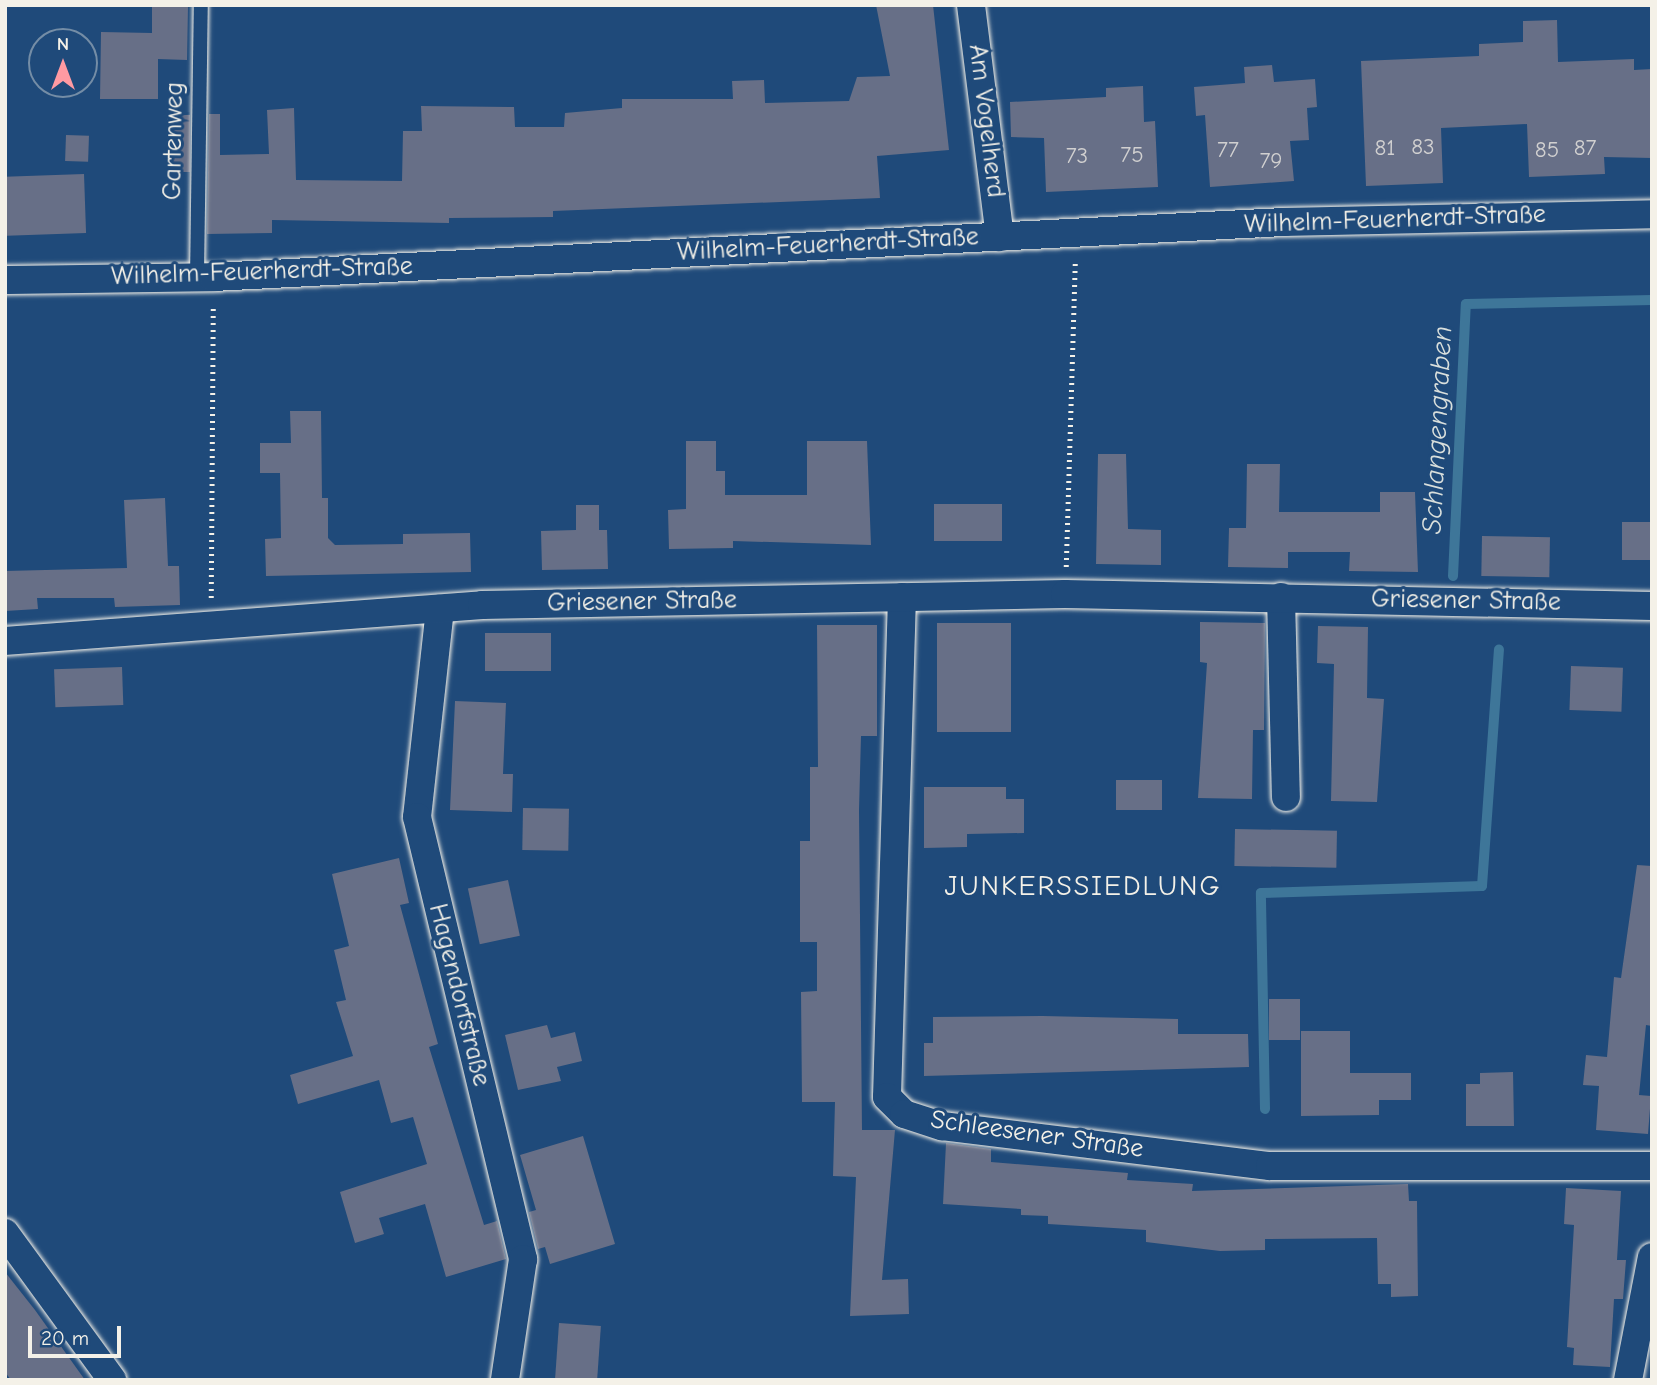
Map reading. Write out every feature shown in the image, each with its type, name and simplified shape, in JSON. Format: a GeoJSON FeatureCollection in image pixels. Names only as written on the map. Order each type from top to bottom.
{"type":"FeatureCollection","features":[{"type":"Feature","properties":{"kind":"street","name":"Am Vogelherd"},"geometry":{"type":"LineString","coordinates":[[971,5],[1000,236]]}},
{"type":"Feature","properties":{"kind":"street","name":"Wilhelm-Feuerherdt-Straße"},"geometry":{"type":"LineString","coordinates":[[5,280],[205,277],[1074,232],[1652,214]]}},
{"type":"Feature","properties":{"kind":"street","name":"Griesener Straße"},"geometry":{"type":"LineString","coordinates":[[5,641],[211,623],[440,609],[902,597],[1065,594],[1652,606]]}},
{"type":"Feature","properties":{"kind":"street","name":"Schleesener Straße"},"geometry":{"type":"LineString","coordinates":[[902,597],[887,1097],[904,1114],[942,1126],[1270,1166],[1652,1166]]}},
{"type":"Feature","properties":{"kind":"street"},"geometry":{"type":"LineString","coordinates":[[1281,597],[1286,797]]}},
{"type":"Feature","properties":{"kind":"street","name":"Hagendorfstraße"},"geometry":{"type":"LineString","coordinates":[[440,609],[417,817],[523,1259],[505,1380]]}},
{"type":"Feature","properties":{"kind":"street"},"geometry":{"type":"LineString","coordinates":[[5,1233],[112,1380]]}},
{"type":"Feature","properties":{"kind":"street"},"geometry":{"type":"LineString","coordinates":[[1628,1380],[1652,1256]]}},
{"type":"Feature","properties":{"kind":"lane","name":"Gartenweg"},"geometry":{"type":"LineString","coordinates":[[201,5],[205,277]]}},
{"type":"Feature","properties":{"kind":"path"},"geometry":{"type":"LineString","coordinates":[[1065,594],[1077,322],[1074,232]]}},
{"type":"Feature","properties":{"kind":"path"},"geometry":{"type":"LineString","coordinates":[[205,277],[211,623]]}},
{"type":"Feature","properties":{"kind":"building"},"geometry":{"type":"Polygon","coordinates":[[[152,5],[188,5],[187,60],[158,59],[158,99],[100,99],[101,32],[152,33],[152,5]]]}},
{"type":"Feature","properties":{"kind":"building"},"geometry":{"type":"Polygon","coordinates":[[[876,5],[933,5],[949,150],[877,156],[880,198],[553,211],[553,217],[449,218],[449,223],[272,220],[272,233],[207,234],[209,114],[220,114],[220,155],[269,154],[267,110],[294,108],[296,180],[402,181],[403,131],[422,131],[421,106],[514,107],[515,127],[564,127],[565,113],[622,108],[622,99],[733,99],[732,81],[764,80],[765,103],[849,101],[857,77],[890,76],[876,5]]]}},
{"type":"Feature","properties":{"kind":"building"},"geometry":{"type":"Polygon","coordinates":[[[1557,20],[1558,62],[1634,59],[1634,70],[1652,69],[1652,158],[1604,157],[1605,174],[1529,177],[1527,124],[1441,128],[1443,183],[1366,186],[1361,61],[1479,56],[1479,44],[1523,42],[1523,21],[1557,20]]]}},
{"type":"Feature","properties":{"kind":"building"},"geometry":{"type":"Polygon","coordinates":[[[1272,65],[1274,82],[1315,79],[1317,107],[1307,108],[1309,140],[1290,141],[1294,181],[1210,187],[1205,115],[1196,116],[1194,87],[1245,83],[1244,67],[1272,65]]]}},
{"type":"Feature","properties":{"kind":"building"},"geometry":{"type":"Polygon","coordinates":[[[1143,86],[1144,122],[1155,121],[1158,187],[1046,192],[1044,138],[1011,137],[1010,102],[1106,97],[1106,88],[1143,86]]]}},
{"type":"Feature","properties":{"kind":"building"},"geometry":{"type":"Polygon","coordinates":[[[167,115],[190,115],[190,172],[167,172],[167,115]]]}},
{"type":"Feature","properties":{"kind":"building"},"geometry":{"type":"Polygon","coordinates":[[[66,135],[89,136],[88,162],[65,161],[66,135]]]}},
{"type":"Feature","properties":{"kind":"building"},"geometry":{"type":"Polygon","coordinates":[[[84,174],[86,233],[7,236],[5,177],[84,174]]]}},
{"type":"Feature","properties":{"kind":"building"},"geometry":{"type":"Polygon","coordinates":[[[290,411],[321,411],[322,498],[328,498],[328,538],[335,545],[403,544],[403,534],[470,533],[471,572],[266,576],[265,539],[281,538],[280,473],[260,473],[260,443],[291,443],[290,411]]]}},
{"type":"Feature","properties":{"kind":"building"},"geometry":{"type":"Polygon","coordinates":[[[686,441],[716,441],[716,471],[725,471],[725,495],[807,495],[807,441],[867,441],[871,545],[733,541],[733,548],[669,549],[668,510],[686,509],[686,441]]]}},
{"type":"Feature","properties":{"kind":"building"},"geometry":{"type":"Polygon","coordinates":[[[1098,454],[1126,454],[1128,529],[1161,530],[1161,565],[1096,564],[1098,454]]]}},
{"type":"Feature","properties":{"kind":"building"},"geometry":{"type":"Polygon","coordinates":[[[1247,464],[1280,464],[1279,512],[1380,512],[1380,492],[1415,492],[1418,572],[1349,571],[1350,552],[1288,552],[1288,568],[1228,567],[1229,528],[1246,528],[1247,464]]]}},
{"type":"Feature","properties":{"kind":"building"},"geometry":{"type":"Polygon","coordinates":[[[165,498],[168,566],[179,566],[180,605],[115,607],[114,598],[37,598],[38,609],[5,611],[5,571],[127,568],[124,500],[165,498]]]}},
{"type":"Feature","properties":{"kind":"building"},"geometry":{"type":"Polygon","coordinates":[[[934,504],[1002,504],[1002,541],[934,541],[934,504]]]}},
{"type":"Feature","properties":{"kind":"building"},"geometry":{"type":"Polygon","coordinates":[[[576,505],[599,505],[599,530],[607,530],[608,569],[542,570],[541,531],[576,530],[576,505]]]}},
{"type":"Feature","properties":{"kind":"building"},"geometry":{"type":"Polygon","coordinates":[[[1622,522],[1652,522],[1652,560],[1622,560],[1622,522]]]}},
{"type":"Feature","properties":{"kind":"building"},"geometry":{"type":"Polygon","coordinates":[[[1482,536],[1550,537],[1549,577],[1481,576],[1482,536]]]}},
{"type":"Feature","properties":{"kind":"building"},"geometry":{"type":"Polygon","coordinates":[[[1200,622],[1265,623],[1264,730],[1253,730],[1252,799],[1198,798],[1207,663],[1200,662],[1200,622]]]}},
{"type":"Feature","properties":{"kind":"building"},"geometry":{"type":"Polygon","coordinates":[[[937,623],[1011,623],[1011,732],[937,732],[937,623]]]}},
{"type":"Feature","properties":{"kind":"building"},"geometry":{"type":"Polygon","coordinates":[[[817,625],[877,625],[877,736],[861,736],[859,810],[862,1130],[895,1130],[882,1280],[908,1279],[909,1314],[850,1316],[856,1177],[833,1176],[835,1102],[802,1102],[801,992],[817,991],[817,942],[800,942],[800,841],[810,841],[810,767],[818,767],[817,625]]]}},
{"type":"Feature","properties":{"kind":"building"},"geometry":{"type":"Polygon","coordinates":[[[1318,626],[1368,627],[1367,698],[1384,699],[1377,802],[1331,801],[1334,664],[1317,663],[1318,626]]]}},
{"type":"Feature","properties":{"kind":"building"},"geometry":{"type":"Polygon","coordinates":[[[485,633],[551,633],[551,671],[485,671],[485,633]]]}},
{"type":"Feature","properties":{"kind":"building"},"geometry":{"type":"Polygon","coordinates":[[[1571,666],[1623,668],[1621,712],[1569,710],[1571,666]]]}},
{"type":"Feature","properties":{"kind":"building"},"geometry":{"type":"Polygon","coordinates":[[[122,667],[123,705],[55,707],[54,669],[122,667]]]}},
{"type":"Feature","properties":{"kind":"building"},"geometry":{"type":"Polygon","coordinates":[[[455,701],[506,703],[503,774],[513,774],[512,812],[450,810],[455,701]]]}},
{"type":"Feature","properties":{"kind":"building"},"geometry":{"type":"Polygon","coordinates":[[[1116,780],[1162,780],[1162,810],[1116,810],[1116,780]]]}},
{"type":"Feature","properties":{"kind":"building"},"geometry":{"type":"Polygon","coordinates":[[[924,787],[1006,787],[1006,799],[1024,799],[1024,833],[967,834],[967,847],[924,848],[924,787]]]}},
{"type":"Feature","properties":{"kind":"building"},"geometry":{"type":"Polygon","coordinates":[[[523,808],[569,809],[568,851],[522,850],[523,808]]]}},
{"type":"Feature","properties":{"kind":"building"},"geometry":{"type":"Polygon","coordinates":[[[1235,829],[1337,831],[1336,868],[1234,866],[1235,829]]]}},
{"type":"Feature","properties":{"kind":"building"},"geometry":{"type":"Polygon","coordinates":[[[399,858],[409,903],[400,905],[438,1044],[429,1047],[484,1225],[497,1221],[506,1259],[446,1277],[425,1204],[379,1218],[384,1234],[355,1243],[340,1192],[427,1164],[413,1117],[391,1123],[379,1080],[298,1104],[290,1075],[353,1056],[336,1002],[346,1000],[334,950],[349,946],[332,874],[399,858]]]}},
{"type":"Feature","properties":{"kind":"building"},"geometry":{"type":"Polygon","coordinates":[[[1637,865],[1652,866],[1652,1026],[1646,1025],[1639,1095],[1651,1096],[1648,1134],[1596,1130],[1599,1086],[1583,1085],[1586,1055],[1607,1057],[1614,977],[1621,978],[1637,865]]]}},
{"type":"Feature","properties":{"kind":"building"},"geometry":{"type":"Polygon","coordinates":[[[508,880],[520,936],[480,944],[468,889],[508,880]]]}},
{"type":"Feature","properties":{"kind":"building"},"geometry":{"type":"Polygon","coordinates":[[[1269,999],[1300,999],[1300,1040],[1269,1040],[1269,999]]]}},
{"type":"Feature","properties":{"kind":"building"},"geometry":{"type":"Polygon","coordinates":[[[933,1017],[1178,1019],[1178,1034],[1248,1034],[1249,1067],[924,1076],[924,1043],[933,1043],[933,1017]]]}},
{"type":"Feature","properties":{"kind":"building"},"geometry":{"type":"Polygon","coordinates":[[[547,1025],[551,1038],[575,1032],[582,1061],[557,1067],[561,1081],[518,1090],[505,1035],[547,1025]]]}},
{"type":"Feature","properties":{"kind":"building"},"geometry":{"type":"Polygon","coordinates":[[[1301,1031],[1350,1031],[1350,1073],[1411,1073],[1411,1100],[1379,1100],[1379,1115],[1301,1116],[1301,1031]]]}},
{"type":"Feature","properties":{"kind":"building"},"geometry":{"type":"Polygon","coordinates":[[[1513,1072],[1514,1126],[1466,1126],[1466,1084],[1480,1084],[1480,1073],[1513,1072]]]}},
{"type":"Feature","properties":{"kind":"building"},"geometry":{"type":"Polygon","coordinates":[[[583,1136],[615,1244],[550,1264],[545,1247],[538,1249],[529,1212],[536,1210],[520,1155],[583,1136]]]}},
{"type":"Feature","properties":{"kind":"building"},"geometry":{"type":"Polygon","coordinates":[[[946,1143],[991,1149],[991,1162],[1128,1173],[1127,1180],[1193,1184],[1192,1191],[1408,1184],[1409,1201],[1417,1201],[1418,1296],[1391,1297],[1391,1284],[1378,1284],[1377,1238],[1265,1239],[1265,1250],[1220,1251],[1146,1242],[1146,1230],[1048,1224],[1048,1216],[1021,1215],[1021,1209],[943,1204],[946,1143]]]}},
{"type":"Feature","properties":{"kind":"building"},"geometry":{"type":"Polygon","coordinates":[[[1566,1188],[1621,1191],[1617,1260],[1626,1260],[1623,1299],[1614,1299],[1610,1367],[1573,1365],[1574,1348],[1567,1347],[1574,1225],[1564,1224],[1566,1188]]]}},
{"type":"Feature","properties":{"kind":"building"},"geometry":{"type":"Polygon","coordinates":[[[5,1272],[85,1380],[11,1380],[5,1372],[5,1272]]]}},
{"type":"Feature","properties":{"kind":"building"},"geometry":{"type":"Polygon","coordinates":[[[559,1323],[601,1326],[597,1380],[555,1380],[559,1323]]]}},
{"type":"Feature","properties":{"kind":"waterway","name":"Schlangengraben"},"geometry":{"type":"LineString","coordinates":[[1453,576],[1466,304],[1652,300]]}},
{"type":"Feature","properties":{"kind":"waterway","name":"Schlangengraben"},"geometry":{"type":"LineString","coordinates":[[1265,1109],[1261,893],[1482,886],[1499,650]]}},
{"type":"Feature","properties":{"kind":"district","name":"JUNKERSSIEDLUNG"},"geometry":{"type":"Point","coordinates":[1083,886]}}]}
